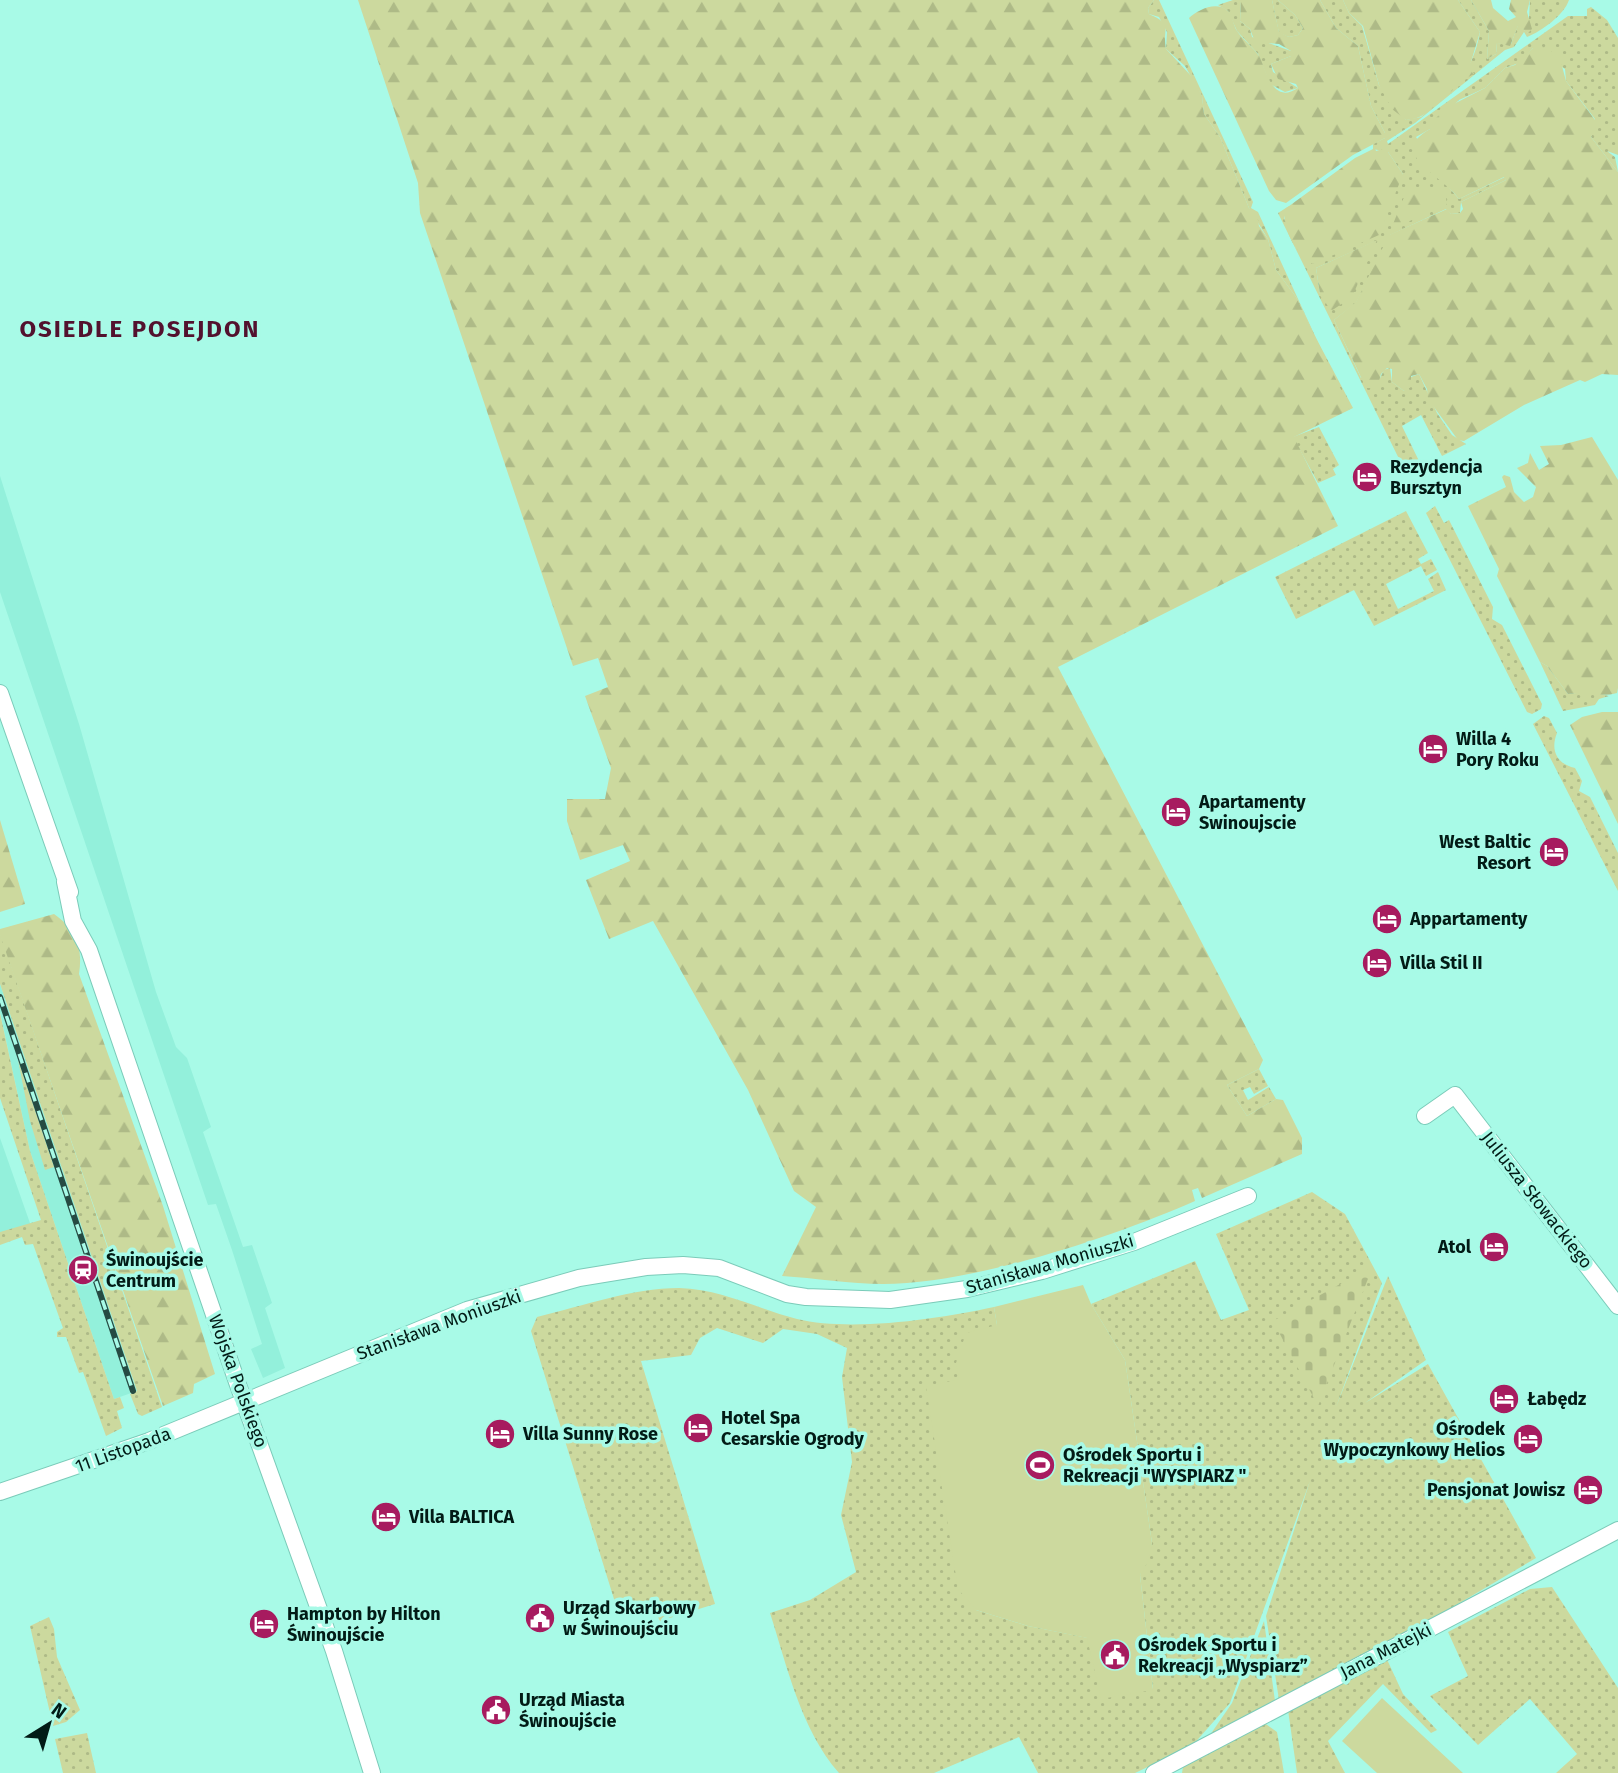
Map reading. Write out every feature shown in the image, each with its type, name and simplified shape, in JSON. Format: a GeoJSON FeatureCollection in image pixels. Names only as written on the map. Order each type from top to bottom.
{"type":"FeatureCollection","features":[{"type":"Feature","properties":{"kind":"street","name":"Wojska Polskiego"},"geometry":{"type":"LineString","coordinates":[[0,693],[65,882],[81,911],[89,950],[338,1663],[372,1773]]}},
{"type":"Feature","properties":{"kind":"street","name":"Juliusza Słowackiego"},"geometry":{"type":"LineString","coordinates":[[1471,1115],[1455,1110],[1425,1116],[1455,1095],[1471,1115],[1618,1306]]}},
{"type":"Feature","properties":{"kind":"street","name":"Stanisława Moniuszki"},"geometry":{"type":"LineString","coordinates":[[245,1402],[467,1311],[579,1278],[646,1267],[683,1265],[719,1268],[787,1294],[890,1300],[967,1289],[1042,1271],[1134,1242],[1248,1196]]}},
{"type":"Feature","properties":{"kind":"street","name":"11 Listopada"},"geometry":{"type":"LineString","coordinates":[[0,1492],[138,1445],[245,1402]]}},
{"type":"Feature","properties":{"kind":"street","name":"Jana Matejki"},"geometry":{"type":"LineString","coordinates":[[1154,1773],[1618,1530]]}},
{"type":"Feature","properties":{"kind":"shaded area"},"geometry":{"type":"Polygon","coordinates":[[[0,476],[79,724],[156,992],[176,1047],[187,1058],[211,1127],[203,1132],[243,1247],[252,1245],[272,1303],[265,1308],[285,1368],[263,1378],[251,1349],[262,1344],[232,1250],[216,1204],[208,1205],[0,592],[0,476]]]}},
{"type":"Feature","properties":{"kind":"shaded area"},"geometry":{"type":"Polygon","coordinates":[[[0,984],[137,1391],[114,1399],[30,1151],[0,1012],[0,984]]]}},
{"type":"Feature","properties":{"kind":"shaded area"},"geometry":{"type":"Polygon","coordinates":[[[0,1138],[31,1226],[0,1234],[0,1138]]]}},
{"type":"Feature","properties":{"kind":"green space"},"geometry":{"type":"Polygon","coordinates":[[[358,0],[1154,0],[1148,8],[1149,14],[1162,21],[1165,27],[1166,49],[1194,79],[1202,96],[1204,114],[1220,137],[1249,208],[1257,215],[1259,226],[1268,239],[1276,270],[1296,297],[1348,404],[1349,410],[1294,437],[1338,526],[1058,667],[1263,1060],[1259,1069],[1227,1085],[1247,1116],[1276,1099],[1283,1100],[1302,1138],[1302,1154],[1202,1198],[1198,1188],[1192,1190],[1195,1201],[1162,1215],[1084,1243],[1000,1267],[919,1282],[883,1284],[782,1276],[816,1207],[794,1191],[748,1090],[653,921],[609,939],[586,880],[630,861],[623,845],[580,860],[567,821],[567,799],[605,799],[611,768],[585,696],[608,687],[598,658],[573,666],[420,213],[418,183],[358,0]]]}},
{"type":"Feature","properties":{"kind":"green space"},"geometry":{"type":"Polygon","coordinates":[[[1154,0],[1159,0],[1253,202],[1251,208],[1258,212],[1316,338],[1353,408],[1349,410],[1296,297],[1276,270],[1268,239],[1249,208],[1220,137],[1204,114],[1202,96],[1185,66],[1166,49],[1167,32],[1159,17],[1149,14],[1148,8],[1154,0]]]}},
{"type":"Feature","properties":{"kind":"green space"},"geometry":{"type":"Polygon","coordinates":[[[1233,0],[1247,0],[1241,1],[1240,21],[1250,29],[1252,37],[1291,51],[1291,56],[1271,64],[1273,72],[1298,88],[1285,92],[1270,84],[1258,54],[1237,31],[1228,11],[1218,5],[1233,0]]]}},
{"type":"Feature","properties":{"kind":"green space"},"geometry":{"type":"Polygon","coordinates":[[[1241,0],[1272,0],[1279,32],[1289,37],[1298,35],[1303,28],[1295,15],[1278,0],[1320,0],[1336,28],[1358,46],[1371,106],[1385,133],[1385,138],[1353,155],[1286,203],[1276,200],[1269,191],[1189,18],[1207,7],[1218,6],[1228,11],[1239,34],[1259,56],[1276,89],[1289,92],[1298,88],[1296,84],[1278,79],[1271,64],[1291,56],[1291,51],[1279,44],[1255,42],[1250,29],[1240,21],[1241,0]]]}},
{"type":"Feature","properties":{"kind":"green space"},"geometry":{"type":"Polygon","coordinates":[[[1272,0],[1278,0],[1295,15],[1303,28],[1298,35],[1289,37],[1279,33],[1272,0]]]}},
{"type":"Feature","properties":{"kind":"green space"},"geometry":{"type":"Polygon","coordinates":[[[1320,0],[1343,0],[1349,13],[1362,26],[1379,85],[1406,120],[1421,117],[1442,98],[1459,80],[1472,60],[1480,32],[1458,0],[1471,0],[1489,31],[1487,59],[1496,54],[1497,43],[1511,44],[1518,25],[1528,33],[1530,0],[1569,0],[1552,22],[1527,37],[1524,32],[1514,47],[1505,50],[1415,123],[1387,141],[1388,144],[1568,16],[1587,16],[1587,9],[1591,7],[1607,20],[1618,38],[1618,155],[1607,151],[1615,157],[1618,172],[1591,137],[1595,119],[1566,81],[1565,69],[1533,48],[1519,63],[1505,68],[1485,88],[1459,100],[1430,129],[1416,137],[1440,177],[1459,199],[1505,177],[1506,180],[1461,202],[1460,213],[1451,214],[1446,209],[1390,235],[1356,303],[1334,320],[1361,378],[1380,378],[1384,370],[1390,368],[1392,382],[1404,391],[1411,377],[1419,374],[1437,413],[1452,435],[1466,444],[1442,456],[1421,415],[1402,426],[1420,463],[1409,471],[1405,471],[1278,213],[1289,206],[1284,218],[1296,248],[1403,174],[1388,152],[1373,149],[1373,144],[1385,138],[1385,133],[1371,106],[1358,46],[1336,28],[1320,0]],[[1376,241],[1316,268],[1320,294],[1376,241]]]}},
{"type":"Feature","properties":{"kind":"green space"},"geometry":{"type":"Polygon","coordinates":[[[1343,0],[1458,0],[1480,32],[1470,65],[1474,74],[1433,108],[1406,120],[1392,109],[1379,85],[1363,26],[1349,13],[1343,0]]]}},
{"type":"Feature","properties":{"kind":"green space"},"geometry":{"type":"Polygon","coordinates":[[[1471,0],[1491,0],[1493,8],[1508,21],[1516,17],[1509,9],[1511,0],[1530,0],[1527,12],[1532,29],[1528,33],[1518,26],[1510,46],[1497,43],[1496,54],[1487,59],[1489,31],[1471,0]]]}},
{"type":"Feature","properties":{"kind":"green space"},"geometry":{"type":"Polygon","coordinates":[[[1541,46],[1559,55],[1566,81],[1598,124],[1591,137],[1618,172],[1618,375],[1602,374],[1585,382],[1580,380],[1524,405],[1464,441],[1458,440],[1428,399],[1427,389],[1419,374],[1411,376],[1411,387],[1404,391],[1392,382],[1392,369],[1387,368],[1381,374],[1377,388],[1366,388],[1334,320],[1356,302],[1389,235],[1447,209],[1451,214],[1460,213],[1463,209],[1461,202],[1506,180],[1504,177],[1459,199],[1422,165],[1415,156],[1413,147],[1446,108],[1485,88],[1505,68],[1515,65],[1533,48],[1541,46]]]}},
{"type":"Feature","properties":{"kind":"green space"},"geometry":{"type":"Polygon","coordinates":[[[1389,147],[1388,152],[1403,174],[1379,235],[1313,264],[1307,260],[1296,248],[1288,232],[1285,209],[1355,158],[1375,148],[1376,151],[1389,147]]]}},
{"type":"Feature","properties":{"kind":"green space"},"geometry":{"type":"Polygon","coordinates":[[[1409,185],[1416,190],[1445,191],[1447,205],[1391,229],[1409,185]]]}},
{"type":"Feature","properties":{"kind":"green space"},"geometry":{"type":"Polygon","coordinates":[[[1377,240],[1352,297],[1331,311],[1320,294],[1316,268],[1377,240]]]}},
{"type":"Feature","properties":{"kind":"green space"},"geometry":{"type":"Polygon","coordinates":[[[1319,427],[1339,465],[1333,469],[1336,475],[1318,483],[1293,437],[1319,427]]]}},
{"type":"Feature","properties":{"kind":"green space"},"geometry":{"type":"Polygon","coordinates":[[[1592,437],[1618,480],[1618,688],[1617,693],[1607,695],[1568,694],[1547,666],[1540,662],[1497,576],[1499,569],[1468,506],[1506,487],[1502,477],[1504,475],[1510,477],[1514,492],[1524,502],[1533,497],[1536,487],[1517,468],[1528,463],[1530,453],[1539,470],[1549,464],[1540,446],[1561,445],[1592,437]]]}},
{"type":"Feature","properties":{"kind":"green space"},"geometry":{"type":"Polygon","coordinates":[[[1435,506],[1444,523],[1449,520],[1493,607],[1492,619],[1502,625],[1542,704],[1541,709],[1532,714],[1527,712],[1426,513],[1435,506]]]}},
{"type":"Feature","properties":{"kind":"green space"},"geometry":{"type":"Polygon","coordinates":[[[1406,511],[1428,553],[1418,559],[1421,564],[1431,559],[1437,570],[1426,576],[1421,566],[1386,584],[1398,609],[1434,591],[1428,579],[1438,572],[1446,590],[1374,626],[1354,590],[1296,619],[1275,577],[1406,511]]]}},
{"type":"Feature","properties":{"kind":"green space"},"geometry":{"type":"Polygon","coordinates":[[[1540,662],[1547,666],[1568,694],[1591,692],[1609,696],[1599,699],[1595,705],[1563,711],[1540,662]]]}},
{"type":"Feature","properties":{"kind":"green space"},"geometry":{"type":"Polygon","coordinates":[[[1602,712],[1618,712],[1618,824],[1570,725],[1582,717],[1602,712]]]}},
{"type":"Feature","properties":{"kind":"green space"},"geometry":{"type":"Polygon","coordinates":[[[1544,716],[1549,718],[1557,733],[1554,745],[1557,755],[1564,763],[1575,768],[1582,781],[1579,791],[1590,797],[1618,853],[1618,891],[1533,724],[1544,716]]]}},
{"type":"Feature","properties":{"kind":"green space"},"geometry":{"type":"Polygon","coordinates":[[[0,820],[25,904],[0,912],[0,820]]]}},
{"type":"Feature","properties":{"kind":"green space"},"geometry":{"type":"Polygon","coordinates":[[[54,914],[68,926],[77,940],[79,974],[163,1206],[215,1374],[194,1384],[193,1393],[163,1406],[0,935],[0,929],[54,914]]]}},
{"type":"Feature","properties":{"kind":"green space"},"geometry":{"type":"Polygon","coordinates":[[[0,933],[162,1407],[142,1416],[138,1414],[130,1394],[137,1391],[0,984],[0,933]]]}},
{"type":"Feature","properties":{"kind":"green space"},"geometry":{"type":"Polygon","coordinates":[[[0,1013],[30,1151],[114,1399],[120,1397],[124,1408],[117,1411],[122,1428],[106,1436],[83,1372],[79,1373],[66,1337],[57,1337],[57,1332],[63,1328],[33,1244],[25,1245],[22,1237],[0,1245],[0,1232],[41,1220],[0,1098],[0,1013]]]}},
{"type":"Feature","properties":{"kind":"green space"},"geometry":{"type":"Polygon","coordinates":[[[18,1060],[54,1167],[45,1170],[30,1121],[18,1060]]]}},
{"type":"Feature","properties":{"kind":"green space"},"geometry":{"type":"Polygon","coordinates":[[[1259,1069],[1268,1086],[1254,1094],[1250,1087],[1243,1090],[1248,1100],[1269,1087],[1276,1099],[1247,1116],[1227,1085],[1259,1069]]]}},
{"type":"Feature","properties":{"kind":"green space"},"geometry":{"type":"Polygon","coordinates":[[[1312,1192],[1345,1214],[1382,1283],[1336,1407],[1388,1276],[1426,1360],[1365,1403],[1428,1364],[1536,1558],[1388,1645],[1279,1700],[1266,1616],[1310,1481],[1230,1703],[1192,1746],[1135,1773],[1038,1773],[1019,1737],[934,1773],[839,1773],[826,1756],[805,1717],[770,1613],[810,1600],[856,1572],[841,1515],[852,1462],[842,1377],[847,1348],[817,1334],[783,1329],[763,1343],[717,1328],[700,1338],[691,1355],[641,1361],[715,1604],[660,1621],[650,1602],[618,1612],[531,1331],[537,1317],[626,1294],[679,1288],[710,1292],[797,1319],[819,1323],[895,1322],[994,1307],[997,1325],[960,1379],[976,1610],[1028,1626],[1088,1638],[1153,1689],[1140,1575],[1152,1543],[1125,1360],[1091,1304],[1195,1261],[1221,1320],[1249,1310],[1216,1234],[1312,1192]]]}},
{"type":"Feature","properties":{"kind":"green space"},"geometry":{"type":"Polygon","coordinates":[[[1373,1266],[1318,1406],[1273,1321],[1373,1266]]]}},
{"type":"Feature","properties":{"kind":"green space","name":"Ośrodek Sportu i Rekreacji \"WYSPIARZ \""},"geometry":{"type":"Polygon","coordinates":[[[1083,1285],[1091,1304],[1125,1360],[1152,1543],[1149,1560],[1140,1575],[1153,1690],[1101,1699],[1087,1638],[1028,1626],[976,1610],[958,1589],[926,1387],[959,1379],[956,1363],[966,1333],[997,1325],[994,1307],[1083,1285]]]}},
{"type":"Feature","properties":{"kind":"green space"},"geometry":{"type":"Polygon","coordinates":[[[1552,1587],[1618,1688],[1618,1773],[1556,1773],[1577,1754],[1530,1699],[1478,1745],[1430,1696],[1468,1676],[1448,1632],[1530,1589],[1552,1587]]]}},
{"type":"Feature","properties":{"kind":"green space"},"geometry":{"type":"Polygon","coordinates":[[[49,1617],[54,1629],[57,1657],[80,1710],[66,1722],[53,1726],[30,1626],[49,1617]]]}},
{"type":"Feature","properties":{"kind":"green space"},"geometry":{"type":"Polygon","coordinates":[[[1264,1621],[1275,1701],[1210,1735],[1232,1703],[1264,1621]]]}},
{"type":"Feature","properties":{"kind":"green space"},"geometry":{"type":"Polygon","coordinates":[[[1384,1653],[1403,1694],[1437,1730],[1431,1733],[1383,1684],[1328,1741],[1345,1773],[1297,1773],[1287,1703],[1384,1653]]]}},
{"type":"Feature","properties":{"kind":"green space"},"geometry":{"type":"Polygon","coordinates":[[[1382,1698],[1463,1773],[1377,1773],[1342,1741],[1382,1698]]]}},
{"type":"Feature","properties":{"kind":"green space"},"geometry":{"type":"Polygon","coordinates":[[[1259,1719],[1277,1732],[1284,1773],[1182,1773],[1183,1767],[1259,1719]]]}},
{"type":"Feature","properties":{"kind":"green space"},"geometry":{"type":"Polygon","coordinates":[[[87,1733],[96,1773],[63,1773],[55,1739],[87,1733]]]}},
{"type":"Feature","properties":{"kind":"railway"},"geometry":{"type":"LineString","coordinates":[[0,997],[133,1391]]}},
{"type":"Feature","properties":{"kind":"place","name":"Rezydencja Bursztyn"},"geometry":{"type":"Point","coordinates":[1367,477]}},
{"type":"Feature","properties":{"kind":"place","name":"Willa 4 Pory Roku"},"geometry":{"type":"Point","coordinates":[1433,749]}},
{"type":"Feature","properties":{"kind":"place","name":"Apartamenty Swinoujscie"},"geometry":{"type":"Point","coordinates":[1176,812]}},
{"type":"Feature","properties":{"kind":"place","name":"West Baltic Resort"},"geometry":{"type":"Point","coordinates":[1554,852]}},
{"type":"Feature","properties":{"kind":"place","name":"Appartamenty"},"geometry":{"type":"Point","coordinates":[1387,919]}},
{"type":"Feature","properties":{"kind":"place","name":"Villa Stil II"},"geometry":{"type":"Point","coordinates":[1377,963]}},
{"type":"Feature","properties":{"kind":"place","name":"Atol"},"geometry":{"type":"Point","coordinates":[1494,1247]}},
{"type":"Feature","properties":{"kind":"place","name":"Świnoujście Centrum"},"geometry":{"type":"Point","coordinates":[83,1270]}},
{"type":"Feature","properties":{"kind":"place","name":"Łabędz"},"geometry":{"type":"Point","coordinates":[1504,1399]}},
{"type":"Feature","properties":{"kind":"place","name":"Hotel Spa Cesarskie Ogrody"},"geometry":{"type":"Point","coordinates":[698,1428]}},
{"type":"Feature","properties":{"kind":"place","name":"Villa Sunny Rose"},"geometry":{"type":"Point","coordinates":[500,1434]}},
{"type":"Feature","properties":{"kind":"place","name":"Ośrodek Wypoczynkowy Helios"},"geometry":{"type":"Point","coordinates":[1528,1439]}},
{"type":"Feature","properties":{"kind":"place","name":"Ośrodek Sportu i Rekreacji \"WYSPIARZ \""},"geometry":{"type":"Point","coordinates":[1040,1465]}},
{"type":"Feature","properties":{"kind":"place","name":"Pensjonat Jowisz"},"geometry":{"type":"Point","coordinates":[1588,1490]}},
{"type":"Feature","properties":{"kind":"place","name":"Villa BALTICA"},"geometry":{"type":"Point","coordinates":[386,1517]}},
{"type":"Feature","properties":{"kind":"place","name":"Urząd Skarbowy w Świnoujściu"},"geometry":{"type":"Point","coordinates":[540,1618]}},
{"type":"Feature","properties":{"kind":"place","name":"Hampton by Hilton Świnoujście"},"geometry":{"type":"Point","coordinates":[264,1624]}},
{"type":"Feature","properties":{"kind":"place","name":"Ośrodek Sportu i Rekreacji „Wyspiarz”"},"geometry":{"type":"Point","coordinates":[1115,1655]}},
{"type":"Feature","properties":{"kind":"place","name":"Urząd Miasta Świnoujście"},"geometry":{"type":"Point","coordinates":[496,1710]}},
{"type":"Feature","properties":{"kind":"district","name":"OSIEDLE POSEJDON"},"geometry":{"type":"Point","coordinates":[140,329]}}]}
